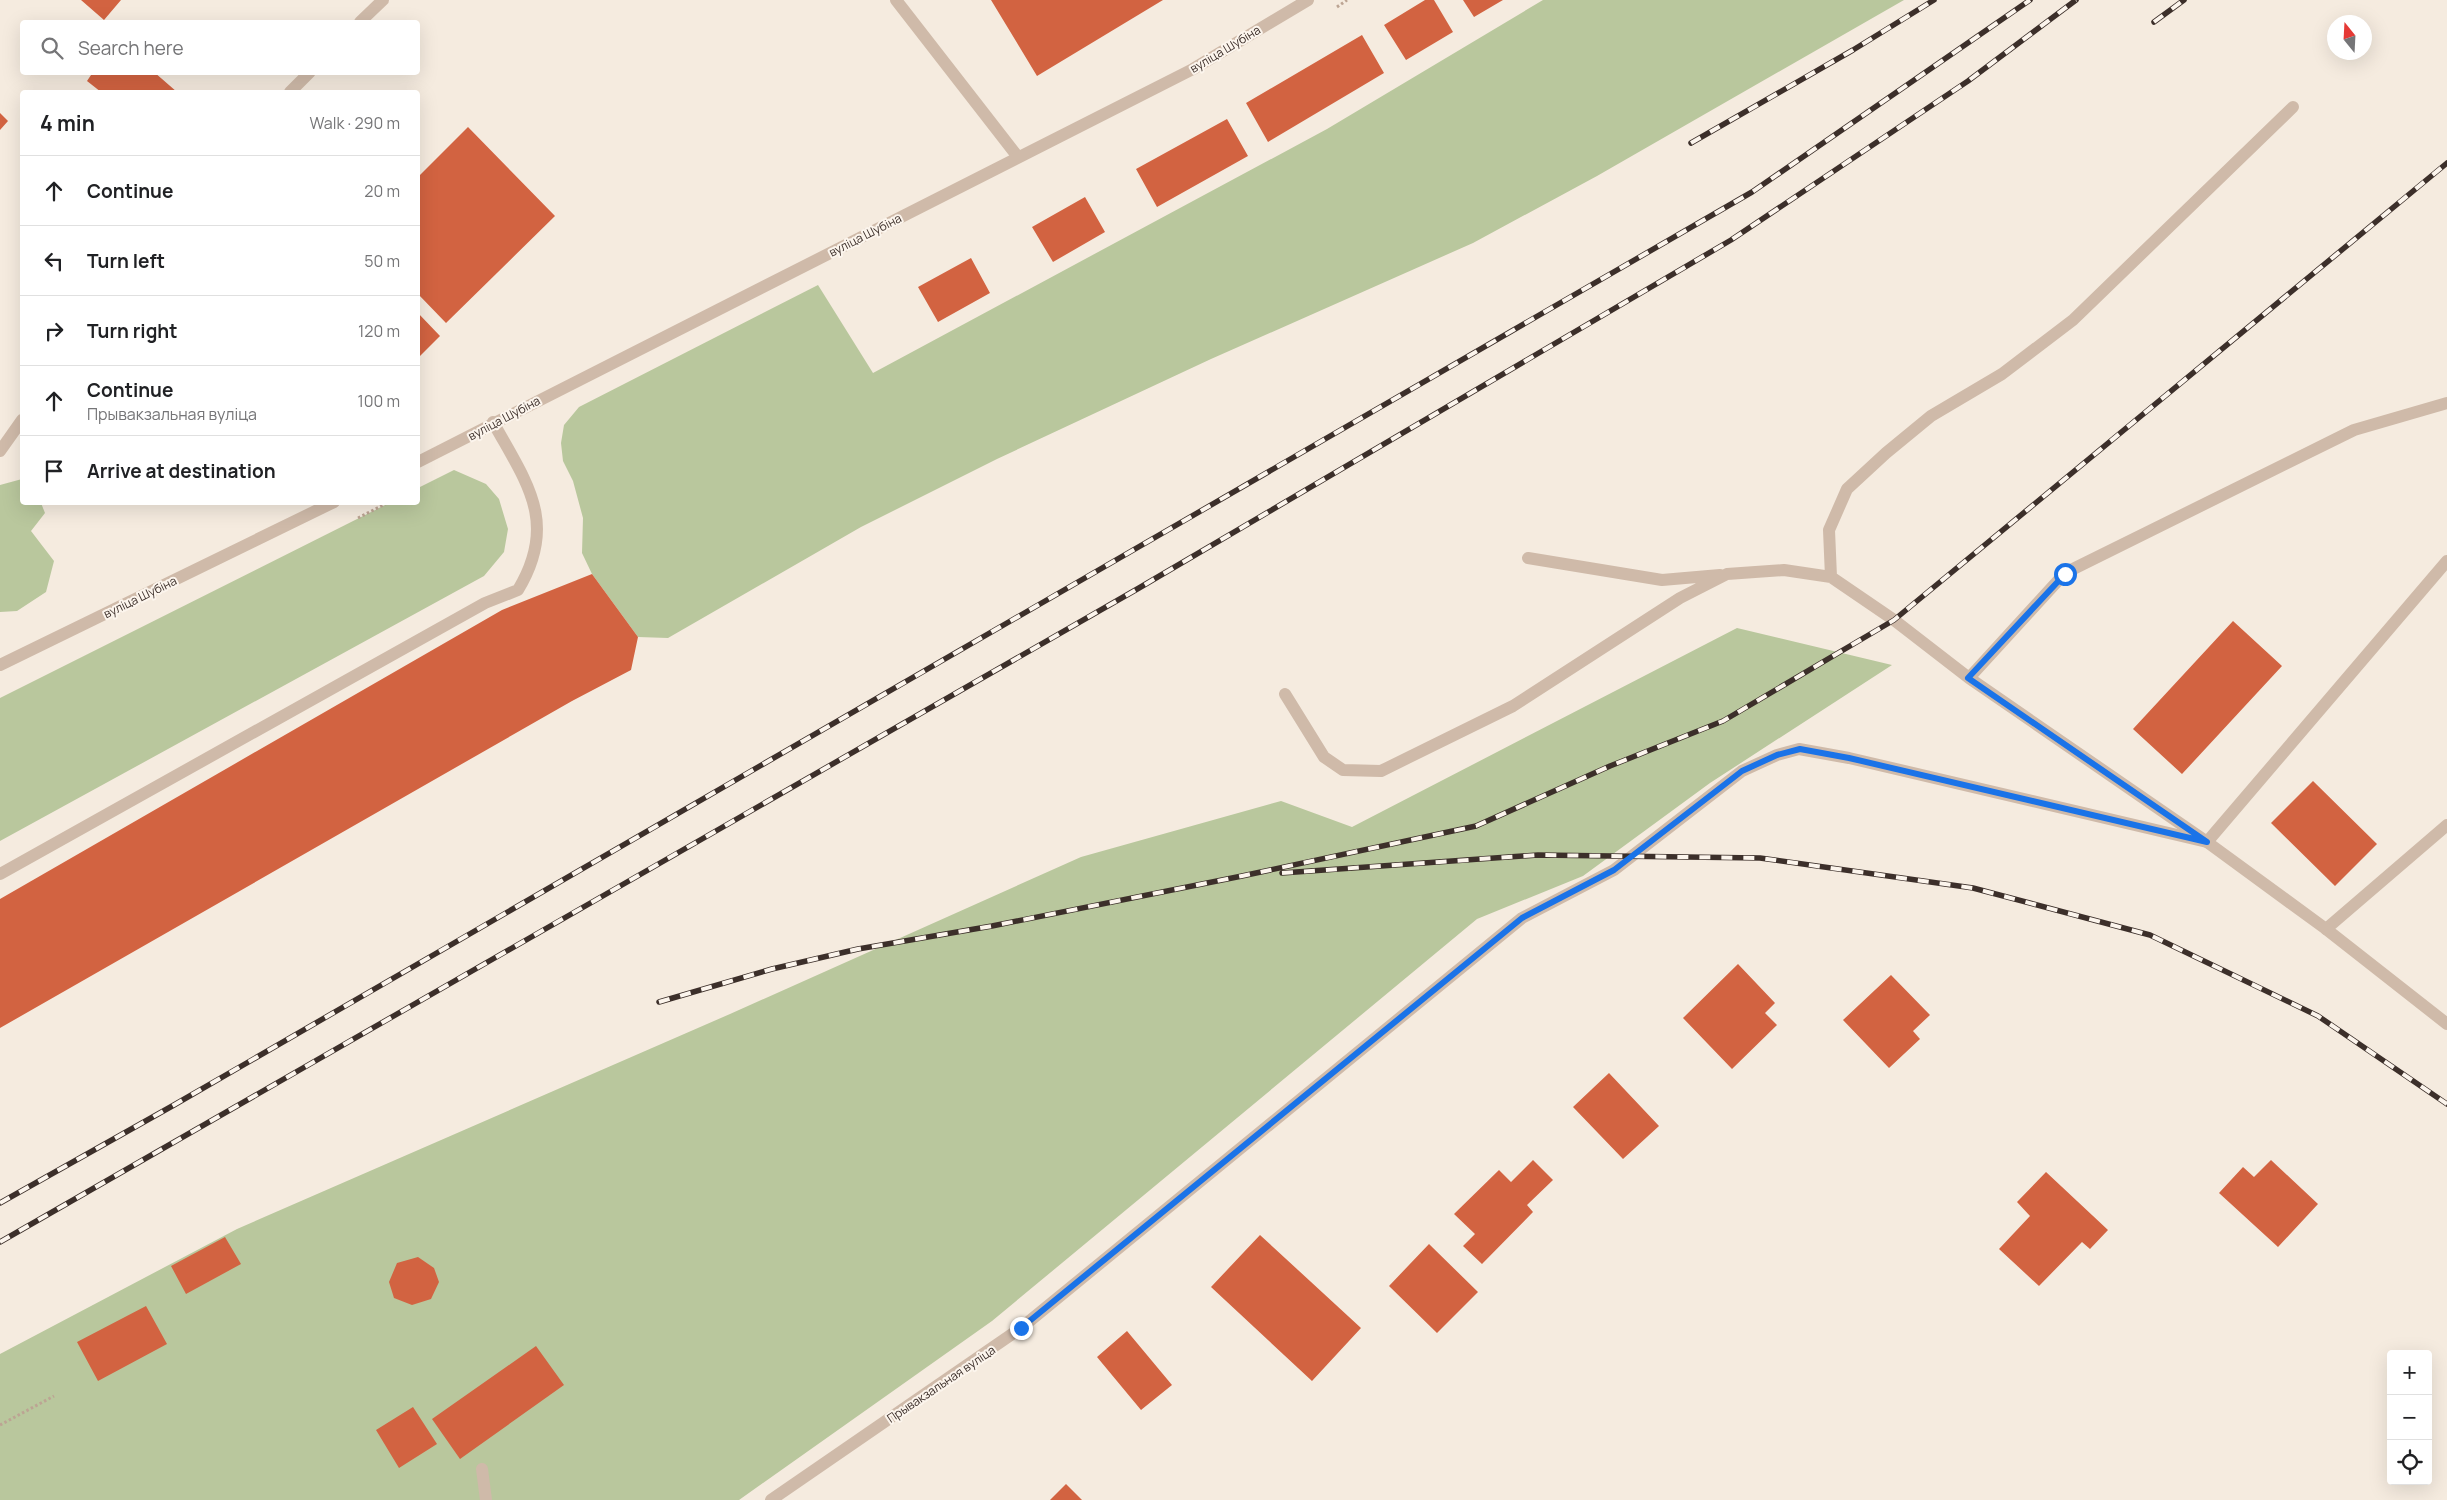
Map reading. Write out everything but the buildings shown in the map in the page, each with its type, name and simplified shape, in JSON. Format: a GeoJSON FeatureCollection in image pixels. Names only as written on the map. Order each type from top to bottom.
{"type":"FeatureCollection","features":[{"type":"Feature","properties":{"kind":"street"},"geometry":{"type":"LineString","coordinates":[[362,20],[383,0]]}},
{"type":"Feature","properties":{"kind":"street","name":"вуліца Шубіна"},"geometry":{"type":"LineString","coordinates":[[420,461],[493,422],[1193,69],[1308,0]]}},
{"type":"Feature","properties":{"kind":"street"},"geometry":{"type":"LineString","coordinates":[[900,1],[1018,158]]}},
{"type":"Feature","properties":{"kind":"street"},"geometry":{"type":"LineString","coordinates":[[292,90],[307,75]]}},
{"type":"Feature","properties":{"kind":"street"},"geometry":{"type":"LineString","coordinates":[[1831,577],[1829,530],[1848,489],[1886,452],[1931,416],[2002,374],[2073,320],[2293,107]]}},
{"type":"Feature","properties":{"kind":"street"},"geometry":{"type":"LineString","coordinates":[[1968,678],[2065,574],[2354,430],[2447,403]]}},
{"type":"Feature","properties":{"kind":"street"},"geometry":{"type":"LineString","coordinates":[[0,874],[484,603],[518,590],[531,564],[536,547],[534,503],[529,488],[493,422]]}},
{"type":"Feature","properties":{"kind":"street"},"geometry":{"type":"LineString","coordinates":[[0,451],[20,423]]}},
{"type":"Feature","properties":{"kind":"street","name":"вуліца Шубіна"},"geometry":{"type":"LineString","coordinates":[[0,665],[328,505]]}},
{"type":"Feature","properties":{"kind":"street"},"geometry":{"type":"LineString","coordinates":[[1528,558],[1662,580],[1784,570],[1831,577],[1894,620],[1968,678],[2207,842],[2326,929],[2447,1024]]}},
{"type":"Feature","properties":{"kind":"street"},"geometry":{"type":"LineString","coordinates":[[2207,842],[2447,561]]}},
{"type":"Feature","properties":{"kind":"street"},"geometry":{"type":"LineString","coordinates":[[1285,694],[1324,757],[1343,770],[1381,770],[1514,706],[1680,598],[1727,574]]}},
{"type":"Feature","properties":{"kind":"street","name":"Прывакзальная вуліца"},"geometry":{"type":"LineString","coordinates":[[771,1500],[1021,1328],[1522,918],[1614,870],[1742,771],[1777,755],[1800,749],[1941,779],[2207,842]]}},
{"type":"Feature","properties":{"kind":"street"},"geometry":{"type":"LineString","coordinates":[[2326,929],[2447,825]]}},
{"type":"Feature","properties":{"kind":"street"},"geometry":{"type":"LineString","coordinates":[[482,1469],[486,1500]]}},
{"type":"Feature","properties":{"kind":"path"},"geometry":{"type":"LineString","coordinates":[[0,1425],[54,1396]]}},
{"type":"Feature","properties":{"kind":"green space"},"geometry":{"type":"Polygon","coordinates":[[[1543,0],[1904,0],[1597,176],[1473,243],[1211,359],[997,459],[861,527],[668,638],[638,637],[592,574],[582,553],[583,518],[573,481],[563,461],[561,443],[564,425],[579,407],[818,285],[873,373],[1327,129],[1543,0]]]}},
{"type":"Feature","properties":{"kind":"green space"},"geometry":{"type":"Polygon","coordinates":[[[454,470],[486,484],[499,499],[508,529],[504,552],[484,576],[0,841],[0,698],[385,505],[420,505],[420,487],[454,470]]]}},
{"type":"Feature","properties":{"kind":"green space"},"geometry":{"type":"Polygon","coordinates":[[[20,480],[20,505],[42,505],[45,513],[31,531],[54,561],[46,592],[17,611],[0,612],[0,485],[20,480]]]}},
{"type":"Feature","properties":{"kind":"green space"},"geometry":{"type":"Polygon","coordinates":[[[1737,628],[1892,665],[1710,783],[1583,876],[1477,919],[992,1321],[739,1500],[0,1500],[0,1354],[237,1229],[730,1014],[1081,857],[1281,801],[1352,827],[1737,628]]]}},
{"type":"Feature","properties":{"kind":"railway"},"geometry":{"type":"LineString","coordinates":[[1691,143],[1853,50],[1934,0]]}},
{"type":"Feature","properties":{"kind":"railway"},"geometry":{"type":"LineString","coordinates":[[0,1203],[174,1105],[1752,192],[2030,0]]}},
{"type":"Feature","properties":{"kind":"railway"},"geometry":{"type":"LineString","coordinates":[[0,1242],[1139,588],[1731,240],[1968,81],[2076,0]]}},
{"type":"Feature","properties":{"kind":"railway"},"geometry":{"type":"LineString","coordinates":[[2154,22],[2184,0]]}},
{"type":"Feature","properties":{"kind":"railway"},"geometry":{"type":"LineString","coordinates":[[659,1002],[772,969],[858,949],[992,926],[1242,876],[1476,826],[1610,766],[1723,721],[1894,620],[2447,163]]}},
{"type":"Feature","properties":{"kind":"railway"},"geometry":{"type":"LineString","coordinates":[[1282,873],[1538,855],[1760,858],[1973,888],[2150,935],[2318,1016],[2447,1104]]}},
{"type":"Feature","properties":{"kind":"route"},"geometry":{"type":"LineString","coordinates":[[1021,1328],[1522,918],[1614,870],[1742,771],[1777,755],[1800,749],[1849,758],[2207,842],[1968,678],[2065,574]]}}]}
